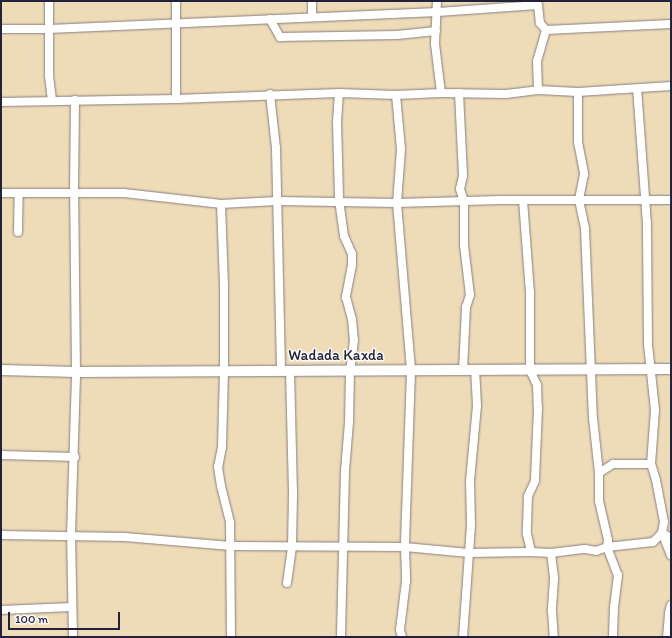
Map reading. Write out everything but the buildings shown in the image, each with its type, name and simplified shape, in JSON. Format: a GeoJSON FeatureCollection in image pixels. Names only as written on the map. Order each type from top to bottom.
{"type":"FeatureCollection","features":[{"type":"Feature","properties":{"kind":"street"},"geometry":{"type":"LineString","coordinates":[[49,1],[49,76],[52,101]]}},
{"type":"Feature","properties":{"kind":"street"},"geometry":{"type":"LineString","coordinates":[[176,1],[176,99]]}},
{"type":"Feature","properties":{"kind":"street"},"geometry":{"type":"LineString","coordinates":[[312,1],[312,18]]}},
{"type":"Feature","properties":{"kind":"street"},"geometry":{"type":"LineString","coordinates":[[438,1],[435,44],[441,93]]}},
{"type":"Feature","properties":{"kind":"street"},"geometry":{"type":"LineString","coordinates":[[1,29],[49,29],[312,18],[438,12],[538,5],[540,23],[546,30]]}},
{"type":"Feature","properties":{"kind":"street"},"geometry":{"type":"LineString","coordinates":[[270,19],[280,37],[397,35],[436,31]]}},
{"type":"Feature","properties":{"kind":"street"},"geometry":{"type":"LineString","coordinates":[[546,30],[671,24]]}},
{"type":"Feature","properties":{"kind":"street"},"geometry":{"type":"LineString","coordinates":[[538,90],[537,62],[546,30]]}},
{"type":"Feature","properties":{"kind":"street"},"geometry":{"type":"LineString","coordinates":[[1,102],[176,99],[270,94],[506,94],[538,90],[578,92],[671,86]]}},
{"type":"Feature","properties":{"kind":"street"},"geometry":{"type":"LineString","coordinates":[[637,88],[648,262],[648,345],[655,410],[651,464],[662,508],[664,522],[662,533],[671,555]]}},
{"type":"Feature","properties":{"kind":"street"},"geometry":{"type":"LineString","coordinates":[[578,92],[578,142],[584,174],[579,200],[585,229],[593,418],[599,473],[599,501],[608,540],[607,547],[618,575],[614,607],[613,637]]}},
{"type":"Feature","properties":{"kind":"street"},"geometry":{"type":"LineString","coordinates":[[339,93],[336,122],[339,200],[344,236],[352,254],[352,265],[346,297],[354,331],[350,371],[349,422],[342,546],[341,637]]}},
{"type":"Feature","properties":{"kind":"street"},"geometry":{"type":"LineString","coordinates":[[459,93],[463,176],[460,189],[464,201],[464,245],[470,295],[466,307],[463,370]]}},
{"type":"Feature","properties":{"kind":"street"},"geometry":{"type":"LineString","coordinates":[[270,94],[276,148],[276,201],[293,493],[292,546],[287,583]]}},
{"type":"Feature","properties":{"kind":"street"},"geometry":{"type":"LineString","coordinates":[[396,95],[401,149],[397,202],[411,371],[405,548],[406,581],[400,630],[402,637]]}},
{"type":"Feature","properties":{"kind":"street"},"geometry":{"type":"LineString","coordinates":[[73,637],[71,535],[75,457],[76,372],[74,193],[75,100]]}},
{"type":"Feature","properties":{"kind":"street"},"geometry":{"type":"LineString","coordinates":[[1,193],[124,193],[221,204],[339,200],[397,202],[671,200]]}},
{"type":"Feature","properties":{"kind":"street"},"geometry":{"type":"LineString","coordinates":[[18,232],[19,193]]}},
{"type":"Feature","properties":{"kind":"street"},"geometry":{"type":"LineString","coordinates":[[523,200],[530,293],[530,370],[537,385],[538,408],[535,482],[528,496],[527,534],[531,552]]}},
{"type":"Feature","properties":{"kind":"street"},"geometry":{"type":"LineString","coordinates":[[221,204],[224,286],[224,371],[222,447],[218,467],[230,524],[231,637]]}},
{"type":"Feature","properties":{"kind":"street","name":"Wadada Kaxda"},"geometry":{"type":"LineString","coordinates":[[1,370],[76,372],[671,369]]}},
{"type":"Feature","properties":{"kind":"street"},"geometry":{"type":"LineString","coordinates":[[463,637],[469,553],[470,481],[477,406],[475,370]]}},
{"type":"Feature","properties":{"kind":"street"},"geometry":{"type":"LineString","coordinates":[[1,455],[75,457]]}},
{"type":"Feature","properties":{"kind":"street"},"geometry":{"type":"LineString","coordinates":[[599,473],[613,464],[651,464]]}},
{"type":"Feature","properties":{"kind":"street"},"geometry":{"type":"LineString","coordinates":[[662,533],[671,538]]}},
{"type":"Feature","properties":{"kind":"street"},"geometry":{"type":"LineString","coordinates":[[1,535],[71,535],[159,538],[231,546],[342,546],[405,548],[469,553],[551,553],[585,549],[596,551],[607,547],[653,542],[662,533]]}},
{"type":"Feature","properties":{"kind":"street"},"geometry":{"type":"LineString","coordinates":[[551,553],[554,579],[552,611],[554,637]]}},
{"type":"Feature","properties":{"kind":"street"},"geometry":{"type":"LineString","coordinates":[[667,637],[671,605]]}},
{"type":"Feature","properties":{"kind":"street"},"geometry":{"type":"LineString","coordinates":[[1,610],[72,607]]}}]}
